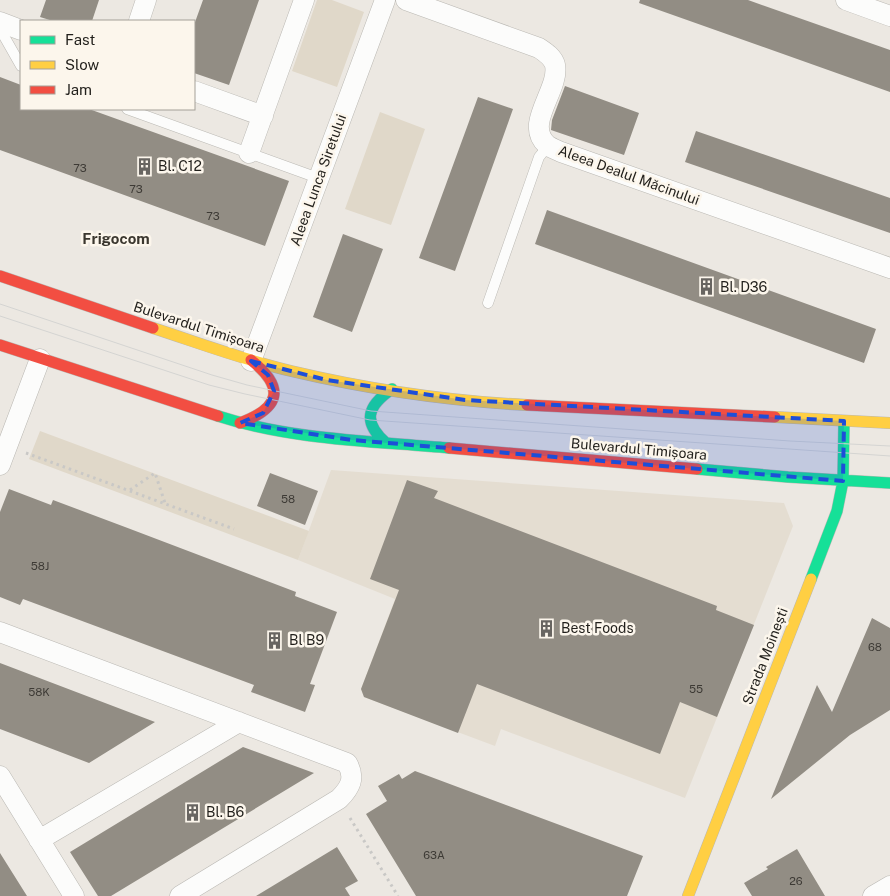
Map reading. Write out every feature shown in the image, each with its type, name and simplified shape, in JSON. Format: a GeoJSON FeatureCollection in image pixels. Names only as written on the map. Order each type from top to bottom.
{"type":"FeatureCollection","features":[{"type":"Feature","properties":{"kind":"main road","name":"Bulevardul Timișoara"},"geometry":{"type":"LineString","coordinates":[[0,276],[251,361],[327,380],[465,400],[512,404],[890,423]]}},
{"type":"Feature","properties":{"kind":"main road","name":"Bulevardul Timișoara"},"geometry":{"type":"LineString","coordinates":[[0,345],[240,423],[322,437],[843,481],[890,483]]}},
{"type":"Feature","properties":{"kind":"main road"},"geometry":{"type":"LineString","coordinates":[[240,423],[254,419],[263,413],[272,400],[274,391],[274,383],[268,375],[251,361]]}},
{"type":"Feature","properties":{"kind":"main road"},"geometry":{"type":"LineString","coordinates":[[386,443],[371,426],[371,411],[379,398],[392,390]]}},
{"type":"Feature","properties":{"kind":"main road","name":"Strada Moinești"},"geometry":{"type":"LineString","coordinates":[[688,896],[837,511],[843,481],[844,421]]}},
{"type":"Feature","properties":{"kind":"street"},"geometry":{"type":"LineString","coordinates":[[139,20],[146,0]]}},
{"type":"Feature","properties":{"kind":"street"},"geometry":{"type":"LineString","coordinates":[[249,153],[304,0]]}},
{"type":"Feature","properties":{"kind":"street","name":"Aleea Lunca Siretului"},"geometry":{"type":"LineString","coordinates":[[251,361],[385,0]]}},
{"type":"Feature","properties":{"kind":"street","name":"Aleea Dealul Măcinului"},"geometry":{"type":"LineString","coordinates":[[406,0],[539,48],[550,56],[555,65],[554,79],[539,122],[540,135],[548,146],[570,156],[890,268]]}},
{"type":"Feature","properties":{"kind":"street"},"geometry":{"type":"LineString","coordinates":[[846,0],[890,16]]}},
{"type":"Feature","properties":{"kind":"street"},"geometry":{"type":"LineString","coordinates":[[0,22],[20,30]]}},
{"type":"Feature","properties":{"kind":"street"},"geometry":{"type":"LineString","coordinates":[[195,91],[262,116]]}},
{"type":"Feature","properties":{"kind":"street"},"geometry":{"type":"LineString","coordinates":[[0,465],[40,359]]}},
{"type":"Feature","properties":{"kind":"street"},"geometry":{"type":"LineString","coordinates":[[0,632],[347,763],[351,769],[351,784],[339,799],[180,896]]}},
{"type":"Feature","properties":{"kind":"street"},"geometry":{"type":"LineString","coordinates":[[40,840],[239,722]]}},
{"type":"Feature","properties":{"kind":"street"},"geometry":{"type":"LineString","coordinates":[[0,776],[74,896]]}},
{"type":"Feature","properties":{"kind":"street"},"geometry":{"type":"LineString","coordinates":[[873,896],[890,886]]}},
{"type":"Feature","properties":{"kind":"lane"},"geometry":{"type":"LineString","coordinates":[[0,29],[20,64]]}},
{"type":"Feature","properties":{"kind":"lane"},"geometry":{"type":"LineString","coordinates":[[130,110],[318,178]]}},
{"type":"Feature","properties":{"kind":"lane"},"geometry":{"type":"LineString","coordinates":[[488,303],[539,157],[548,146]]}},
{"type":"Feature","properties":{"kind":"path"},"geometry":{"type":"LineString","coordinates":[[7,446],[234,529]]}},
{"type":"Feature","properties":{"kind":"path"},"geometry":{"type":"LineString","coordinates":[[130,491],[155,473],[165,504]]}},
{"type":"Feature","properties":{"kind":"path"},"geometry":{"type":"LineString","coordinates":[[339,799],[398,896]]}},
{"type":"Feature","properties":{"kind":"highlighted area"},"geometry":{"type":"Polygon","coordinates":[[[251,361],[327,380],[465,400],[844,421],[843,481],[352,440],[240,423],[263,413],[274,391],[268,375],[251,361]]]}},
{"type":"Feature","properties":{"kind":"shaded area"},"geometry":{"type":"Polygon","coordinates":[[[317,0],[332,0],[364,12],[337,87],[292,71],[317,0]]]}},
{"type":"Feature","properties":{"kind":"shaded area"},"geometry":{"type":"Polygon","coordinates":[[[380,112],[425,129],[391,225],[345,209],[380,112]]]}},
{"type":"Feature","properties":{"kind":"shaded area"},"geometry":{"type":"Polygon","coordinates":[[[40,431],[309,531],[298,560],[29,459],[40,431]]]}},
{"type":"Feature","properties":{"kind":"shaded area"},"geometry":{"type":"Polygon","coordinates":[[[331,470],[784,503],[793,526],[685,798],[501,729],[495,746],[364,697],[361,689],[395,599],[298,560],[331,470]]]}},
{"type":"Feature","properties":{"kind":"building"},"geometry":{"type":"Polygon","coordinates":[[[46,0],[99,0],[92,20],[50,20],[40,17],[46,0]]]}},
{"type":"Feature","properties":{"kind":"building"},"geometry":{"type":"Polygon","coordinates":[[[203,0],[259,0],[229,85],[195,73],[195,22],[203,0]]]}},
{"type":"Feature","properties":{"kind":"building"},"geometry":{"type":"Polygon","coordinates":[[[640,0],[748,0],[890,50],[890,92],[639,3],[640,0]]]}},
{"type":"Feature","properties":{"kind":"building","name":"Bl. C12"},"geometry":{"type":"Polygon","coordinates":[[[0,77],[20,85],[20,110],[92,110],[289,181],[265,246],[0,150],[0,77]]]}},
{"type":"Feature","properties":{"kind":"building"},"geometry":{"type":"Polygon","coordinates":[[[565,86],[639,113],[624,155],[551,130],[552,120],[565,86]]]}},
{"type":"Feature","properties":{"kind":"building"},"geometry":{"type":"Polygon","coordinates":[[[478,97],[513,109],[455,271],[419,258],[478,97]]]}},
{"type":"Feature","properties":{"kind":"building"},"geometry":{"type":"Polygon","coordinates":[[[696,131],[890,198],[890,233],[685,162],[696,131]]]}},
{"type":"Feature","properties":{"kind":"building","name":"Bl. D36"},"geometry":{"type":"Polygon","coordinates":[[[547,210],[876,329],[864,363],[535,244],[547,210]]]}},
{"type":"Feature","properties":{"kind":"building"},"geometry":{"type":"Polygon","coordinates":[[[343,234],[383,249],[352,332],[313,317],[343,234]]]}},
{"type":"Feature","properties":{"kind":"building"},"geometry":{"type":"Polygon","coordinates":[[[270,473],[318,491],[305,525],[257,506],[270,473]]]}},
{"type":"Feature","properties":{"kind":"building","name":"Best Foods"},"geometry":{"type":"Polygon","coordinates":[[[407,480],[438,491],[434,498],[717,606],[716,610],[754,625],[717,717],[680,702],[660,754],[477,684],[458,733],[364,697],[361,689],[399,590],[370,579],[407,480]]]}},
{"type":"Feature","properties":{"kind":"building"},"geometry":{"type":"Polygon","coordinates":[[[9,489],[51,505],[53,500],[296,592],[295,596],[337,612],[310,684],[315,685],[305,712],[251,692],[254,685],[23,599],[20,605],[0,597],[0,512],[9,489]]]}},
{"type":"Feature","properties":{"kind":"building"},"geometry":{"type":"Polygon","coordinates":[[[872,618],[890,628],[890,710],[850,735],[771,799],[817,685],[832,712],[872,618]]]}},
{"type":"Feature","properties":{"kind":"building"},"geometry":{"type":"Polygon","coordinates":[[[0,663],[155,722],[89,763],[0,729],[0,663]]]}},
{"type":"Feature","properties":{"kind":"building","name":"Bl. B6"},"geometry":{"type":"Polygon","coordinates":[[[243,747],[314,773],[111,896],[98,896],[70,852],[243,747]]]}},
{"type":"Feature","properties":{"kind":"building"},"geometry":{"type":"Polygon","coordinates":[[[415,771],[643,856],[627,896],[416,896],[366,814],[387,801],[378,786],[399,774],[402,779],[415,771]]]}},
{"type":"Feature","properties":{"kind":"building"},"geometry":{"type":"Polygon","coordinates":[[[337,847],[358,881],[345,888],[350,896],[256,896],[337,847]]]}},
{"type":"Feature","properties":{"kind":"building"},"geometry":{"type":"Polygon","coordinates":[[[797,849],[825,896],[752,896],[744,883],[768,869],[766,867],[797,849]]]}},
{"type":"Feature","properties":{"kind":"building"},"geometry":{"type":"Polygon","coordinates":[[[0,853],[27,896],[0,896],[0,853]]]}},
{"type":"Feature","properties":{"kind":"tram line"},"geometry":{"type":"LineString","coordinates":[[0,304],[212,375],[247,385],[371,411],[790,441],[890,446]]}},
{"type":"Feature","properties":{"kind":"tram line"},"geometry":{"type":"LineString","coordinates":[[0,316],[209,385],[370,420],[890,456]]}},
{"type":"Feature","properties":{"kind":"traffic: fast"},"geometry":{"type":"LineString","coordinates":[[386,443],[373,428],[371,414],[377,402],[392,389]]}},
{"type":"Feature","properties":{"kind":"traffic: fast"},"geometry":{"type":"LineString","coordinates":[[218,416],[246,424],[303,435],[449,448]]}},
{"type":"Feature","properties":{"kind":"traffic: fast"},"geometry":{"type":"LineString","coordinates":[[811,579],[837,511],[843,481],[844,421]]}},
{"type":"Feature","properties":{"kind":"traffic: fast"},"geometry":{"type":"LineString","coordinates":[[697,469],[890,483]]}},
{"type":"Feature","properties":{"kind":"traffic: slow"},"geometry":{"type":"LineString","coordinates":[[153,328],[256,362],[320,377],[379,389],[438,397],[527,405]]}},
{"type":"Feature","properties":{"kind":"traffic: slow"},"geometry":{"type":"LineString","coordinates":[[775,417],[890,423]]}},
{"type":"Feature","properties":{"kind":"traffic: slow"},"geometry":{"type":"LineString","coordinates":[[688,896],[811,579]]}},
{"type":"Feature","properties":{"kind":"traffic: jam"},"geometry":{"type":"LineString","coordinates":[[0,276],[153,328]]}},
{"type":"Feature","properties":{"kind":"traffic: jam"},"geometry":{"type":"LineString","coordinates":[[0,345],[218,416]]}},
{"type":"Feature","properties":{"kind":"traffic: jam"},"geometry":{"type":"LineString","coordinates":[[240,423],[264,411],[274,396],[270,380],[251,360]]}},
{"type":"Feature","properties":{"kind":"traffic: jam"},"geometry":{"type":"LineString","coordinates":[[527,405],[775,417]]}},
{"type":"Feature","properties":{"kind":"traffic: jam"},"geometry":{"type":"LineString","coordinates":[[449,448],[697,469]]}},
{"type":"Feature","properties":{"kind":"place","name":"Bl. C12"},"geometry":{"type":"Point","coordinates":[144,166]}},
{"type":"Feature","properties":{"kind":"place","name":"Bl. D36"},"geometry":{"type":"Point","coordinates":[706,287]}},
{"type":"Feature","properties":{"kind":"place","name":"Best Foods"},"geometry":{"type":"Point","coordinates":[547,628]}},
{"type":"Feature","properties":{"kind":"place","name":"Bl B9"},"geometry":{"type":"Point","coordinates":[275,640]}},
{"type":"Feature","properties":{"kind":"place","name":"Bl. B6"},"geometry":{"type":"Point","coordinates":[192,812]}},
{"type":"Feature","properties":{"kind":"district","name":"Frigocom"},"geometry":{"type":"Point","coordinates":[116,239]}}]}
